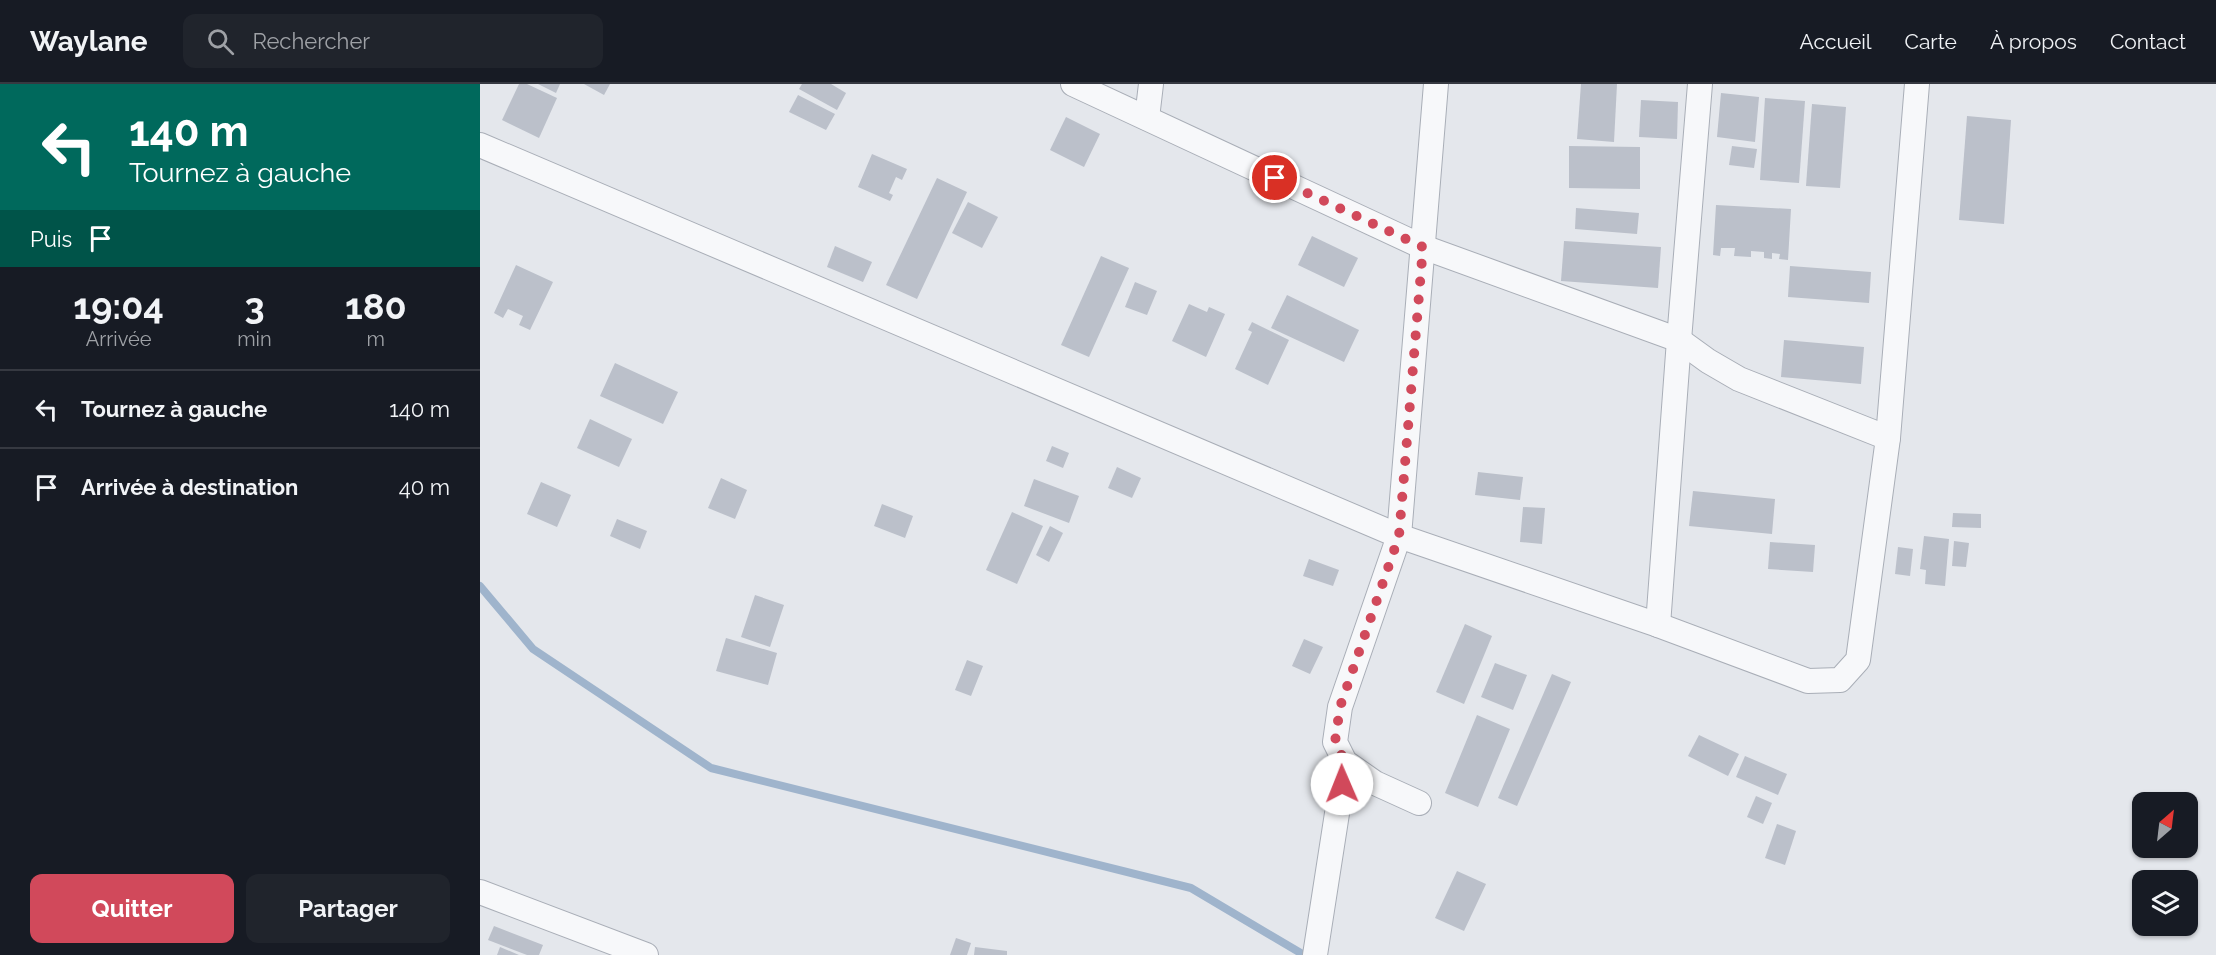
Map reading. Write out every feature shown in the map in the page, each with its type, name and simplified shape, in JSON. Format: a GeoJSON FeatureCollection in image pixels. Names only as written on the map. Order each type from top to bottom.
{"type":"FeatureCollection","features":[{"type":"Feature","properties":{"kind":"street"},"geometry":{"type":"LineString","coordinates":[[1073,84],[1423,247],[1679,340],[1708,362],[1739,379],[1888,438]]}},
{"type":"Feature","properties":{"kind":"street"},"geometry":{"type":"LineString","coordinates":[[1147,118],[1151,84]]}},
{"type":"Feature","properties":{"kind":"street"},"geometry":{"type":"LineString","coordinates":[[1419,803],[1375,783],[1345,762],[1335,742],[1340,707],[1399,536],[1437,84]]}},
{"type":"Feature","properties":{"kind":"street"},"geometry":{"type":"LineString","coordinates":[[1658,625],[1700,84]]}},
{"type":"Feature","properties":{"kind":"street"},"geometry":{"type":"LineString","coordinates":[[480,145],[1399,536],[1658,625],[1808,681],[1840,680],[1858,660],[1888,438],[1917,84]]}},
{"type":"Feature","properties":{"kind":"street"},"geometry":{"type":"LineString","coordinates":[[1315,955],[1345,762]]}},
{"type":"Feature","properties":{"kind":"street"},"geometry":{"type":"LineString","coordinates":[[480,892],[646,955]]}},
{"type":"Feature","properties":{"kind":"building"},"geometry":{"type":"Polygon","coordinates":[[[519,84],[527,84],[557,98],[539,138],[502,120],[519,84]]]}},
{"type":"Feature","properties":{"kind":"building"},"geometry":{"type":"Polygon","coordinates":[[[538,84],[560,84],[556,93],[538,84]]]}},
{"type":"Feature","properties":{"kind":"building"},"geometry":{"type":"Polygon","coordinates":[[[584,84],[610,84],[604,95],[584,84]]]}},
{"type":"Feature","properties":{"kind":"building"},"geometry":{"type":"Polygon","coordinates":[[[802,84],[831,84],[846,93],[837,110],[799,89],[802,84]]]}},
{"type":"Feature","properties":{"kind":"building"},"geometry":{"type":"Polygon","coordinates":[[[1581,84],[1617,84],[1614,142],[1577,139],[1581,84]]]}},
{"type":"Feature","properties":{"kind":"building"},"geometry":{"type":"Polygon","coordinates":[[[1721,93],[1759,97],[1755,142],[1717,137],[1721,93]]]}},
{"type":"Feature","properties":{"kind":"building"},"geometry":{"type":"Polygon","coordinates":[[[798,95],[835,114],[826,130],[789,112],[798,95]]]}},
{"type":"Feature","properties":{"kind":"building"},"geometry":{"type":"Polygon","coordinates":[[[1765,98],[1805,101],[1799,183],[1760,180],[1765,98]]]}},
{"type":"Feature","properties":{"kind":"building"},"geometry":{"type":"Polygon","coordinates":[[[1641,100],[1678,102],[1677,139],[1639,137],[1641,100]]]}},
{"type":"Feature","properties":{"kind":"building"},"geometry":{"type":"Polygon","coordinates":[[[1812,104],[1846,107],[1840,188],[1806,186],[1812,104]]]}},
{"type":"Feature","properties":{"kind":"building"},"geometry":{"type":"Polygon","coordinates":[[[1967,116],[2011,120],[2004,224],[1959,220],[1967,116]]]}},
{"type":"Feature","properties":{"kind":"building"},"geometry":{"type":"Polygon","coordinates":[[[1066,117],[1100,134],[1084,167],[1050,150],[1066,117]]]}},
{"type":"Feature","properties":{"kind":"building"},"geometry":{"type":"Polygon","coordinates":[[[1569,146],[1640,147],[1640,189],[1569,188],[1569,146]]]}},
{"type":"Feature","properties":{"kind":"building"},"geometry":{"type":"Polygon","coordinates":[[[1732,146],[1757,149],[1754,168],[1729,165],[1732,146]]]}},
{"type":"Feature","properties":{"kind":"building"},"geometry":{"type":"Polygon","coordinates":[[[872,154],[907,169],[902,180],[896,177],[889,193],[893,195],[890,201],[858,187],[872,154]]]}},
{"type":"Feature","properties":{"kind":"building"},"geometry":{"type":"Polygon","coordinates":[[[937,178],[967,192],[917,299],[886,285],[937,178]]]}},
{"type":"Feature","properties":{"kind":"building"},"geometry":{"type":"Polygon","coordinates":[[[968,202],[998,217],[982,248],[952,233],[968,202]]]}},
{"type":"Feature","properties":{"kind":"building"},"geometry":{"type":"Polygon","coordinates":[[[1716,205],[1791,209],[1788,260],[1779,259],[1780,254],[1772,253],[1772,259],[1764,258],[1764,252],[1751,251],[1751,257],[1734,256],[1735,248],[1721,248],[1720,256],[1713,255],[1716,205]]]}},
{"type":"Feature","properties":{"kind":"building"},"geometry":{"type":"Polygon","coordinates":[[[1576,208],[1639,213],[1637,234],[1575,229],[1576,208]]]}},
{"type":"Feature","properties":{"kind":"building"},"geometry":{"type":"Polygon","coordinates":[[[1312,236],[1358,258],[1344,287],[1298,265],[1312,236]]]}},
{"type":"Feature","properties":{"kind":"building"},"geometry":{"type":"Polygon","coordinates":[[[1564,241],[1661,247],[1658,288],[1561,281],[1564,241]]]}},
{"type":"Feature","properties":{"kind":"building"},"geometry":{"type":"Polygon","coordinates":[[[835,246],[872,262],[863,282],[827,267],[835,246]]]}},
{"type":"Feature","properties":{"kind":"building"},"geometry":{"type":"Polygon","coordinates":[[[1101,256],[1129,268],[1089,357],[1061,345],[1101,256]]]}},
{"type":"Feature","properties":{"kind":"building"},"geometry":{"type":"Polygon","coordinates":[[[516,265],[553,282],[530,330],[519,325],[523,316],[508,309],[503,318],[494,313],[516,265]]]}},
{"type":"Feature","properties":{"kind":"building"},"geometry":{"type":"Polygon","coordinates":[[[1790,266],[1871,272],[1869,303],[1788,297],[1790,266]]]}},
{"type":"Feature","properties":{"kind":"building"},"geometry":{"type":"Polygon","coordinates":[[[1135,282],[1157,291],[1147,315],[1125,307],[1135,282]]]}},
{"type":"Feature","properties":{"kind":"building"},"geometry":{"type":"Polygon","coordinates":[[[1287,295],[1359,330],[1344,362],[1271,328],[1287,295]]]}},
{"type":"Feature","properties":{"kind":"building"},"geometry":{"type":"Polygon","coordinates":[[[1189,304],[1207,312],[1209,307],[1225,314],[1206,357],[1172,341],[1189,304]]]}},
{"type":"Feature","properties":{"kind":"building"},"geometry":{"type":"Polygon","coordinates":[[[1252,322],[1289,340],[1268,385],[1235,369],[1252,332],[1248,330],[1252,322]]]}},
{"type":"Feature","properties":{"kind":"building"},"geometry":{"type":"Polygon","coordinates":[[[1784,340],[1864,347],[1861,384],[1781,377],[1784,340]]]}},
{"type":"Feature","properties":{"kind":"building"},"geometry":{"type":"Polygon","coordinates":[[[615,363],[678,392],[663,424],[600,396],[615,363]]]}},
{"type":"Feature","properties":{"kind":"building"},"geometry":{"type":"Polygon","coordinates":[[[590,419],[632,439],[619,467],[577,448],[590,419]]]}},
{"type":"Feature","properties":{"kind":"building"},"geometry":{"type":"Polygon","coordinates":[[[1052,446],[1069,453],[1063,468],[1046,461],[1052,446]]]}},
{"type":"Feature","properties":{"kind":"building"},"geometry":{"type":"Polygon","coordinates":[[[1117,467],[1141,478],[1132,498],[1108,488],[1117,467]]]}},
{"type":"Feature","properties":{"kind":"building"},"geometry":{"type":"Polygon","coordinates":[[[1478,472],[1523,477],[1520,500],[1475,495],[1478,472]]]}},
{"type":"Feature","properties":{"kind":"building"},"geometry":{"type":"Polygon","coordinates":[[[721,478],[747,490],[735,519],[708,508],[721,478]]]}},
{"type":"Feature","properties":{"kind":"building"},"geometry":{"type":"Polygon","coordinates":[[[1034,479],[1079,496],[1069,523],[1024,506],[1034,479]]]}},
{"type":"Feature","properties":{"kind":"building"},"geometry":{"type":"Polygon","coordinates":[[[541,482],[571,495],[557,527],[527,514],[541,482]]]}},
{"type":"Feature","properties":{"kind":"building"},"geometry":{"type":"Polygon","coordinates":[[[1693,491],[1775,499],[1772,534],[1689,526],[1693,491]]]}},
{"type":"Feature","properties":{"kind":"building"},"geometry":{"type":"Polygon","coordinates":[[[882,504],[913,516],[905,538],[874,526],[882,504]]]}},
{"type":"Feature","properties":{"kind":"building"},"geometry":{"type":"Polygon","coordinates":[[[1523,507],[1545,508],[1542,544],[1520,542],[1523,507]]]}},
{"type":"Feature","properties":{"kind":"building"},"geometry":{"type":"Polygon","coordinates":[[[1012,512],[1043,526],[1017,584],[986,570],[1012,512]]]}},
{"type":"Feature","properties":{"kind":"building"},"geometry":{"type":"Polygon","coordinates":[[[1953,513],[1981,514],[1981,528],[1952,527],[1953,513]]]}},
{"type":"Feature","properties":{"kind":"building"},"geometry":{"type":"Polygon","coordinates":[[[617,519],[647,531],[640,549],[610,536],[617,519]]]}},
{"type":"Feature","properties":{"kind":"building"},"geometry":{"type":"Polygon","coordinates":[[[1050,526],[1063,533],[1049,562],[1036,555],[1050,526]]]}},
{"type":"Feature","properties":{"kind":"building"},"geometry":{"type":"Polygon","coordinates":[[[1924,536],[1949,539],[1945,586],[1925,584],[1926,570],[1920,569],[1924,536]]]}},
{"type":"Feature","properties":{"kind":"building"},"geometry":{"type":"Polygon","coordinates":[[[1954,541],[1969,543],[1966,567],[1952,566],[1954,541]]]}},
{"type":"Feature","properties":{"kind":"building"},"geometry":{"type":"Polygon","coordinates":[[[1770,542],[1815,545],[1813,572],[1768,569],[1770,542]]]}},
{"type":"Feature","properties":{"kind":"building"},"geometry":{"type":"Polygon","coordinates":[[[1898,547],[1913,549],[1910,576],[1895,574],[1898,547]]]}},
{"type":"Feature","properties":{"kind":"building"},"geometry":{"type":"Polygon","coordinates":[[[1309,559],[1339,570],[1333,586],[1303,576],[1309,559]]]}},
{"type":"Feature","properties":{"kind":"building"},"geometry":{"type":"Polygon","coordinates":[[[755,595],[784,605],[770,647],[741,637],[755,595]]]}},
{"type":"Feature","properties":{"kind":"building"},"geometry":{"type":"Polygon","coordinates":[[[1465,624],[1492,636],[1464,704],[1436,692],[1465,624]]]}},
{"type":"Feature","properties":{"kind":"building"},"geometry":{"type":"Polygon","coordinates":[[[726,638],[777,653],[768,685],[716,671],[726,638]]]}},
{"type":"Feature","properties":{"kind":"building"},"geometry":{"type":"Polygon","coordinates":[[[1304,639],[1323,647],[1310,674],[1292,666],[1304,639]]]}},
{"type":"Feature","properties":{"kind":"building"},"geometry":{"type":"Polygon","coordinates":[[[967,660],[983,666],[971,696],[955,690],[967,660]]]}},
{"type":"Feature","properties":{"kind":"building"},"geometry":{"type":"Polygon","coordinates":[[[1495,663],[1527,675],[1513,710],[1481,697],[1495,663]]]}},
{"type":"Feature","properties":{"kind":"building"},"geometry":{"type":"Polygon","coordinates":[[[1552,674],[1571,682],[1517,806],[1498,798],[1552,674]]]}},
{"type":"Feature","properties":{"kind":"building"},"geometry":{"type":"Polygon","coordinates":[[[1477,715],[1510,729],[1478,807],[1445,793],[1477,715]]]}},
{"type":"Feature","properties":{"kind":"building"},"geometry":{"type":"Polygon","coordinates":[[[1699,735],[1739,754],[1728,776],[1688,756],[1699,735]]]}},
{"type":"Feature","properties":{"kind":"building"},"geometry":{"type":"Polygon","coordinates":[[[1745,756],[1787,774],[1778,795],[1736,777],[1745,756]]]}},
{"type":"Feature","properties":{"kind":"building"},"geometry":{"type":"Polygon","coordinates":[[[1756,796],[1772,803],[1763,824],[1747,817],[1756,796]]]}},
{"type":"Feature","properties":{"kind":"building"},"geometry":{"type":"Polygon","coordinates":[[[1777,824],[1796,831],[1785,865],[1765,858],[1777,824]]]}},
{"type":"Feature","properties":{"kind":"building"},"geometry":{"type":"Polygon","coordinates":[[[1457,871],[1486,884],[1464,931],[1435,918],[1457,871]]]}},
{"type":"Feature","properties":{"kind":"building"},"geometry":{"type":"Polygon","coordinates":[[[494,926],[543,945],[539,955],[527,955],[488,940],[494,926]]]}},
{"type":"Feature","properties":{"kind":"building"},"geometry":{"type":"Polygon","coordinates":[[[956,938],[971,943],[967,955],[950,955],[956,938]]]}},
{"type":"Feature","properties":{"kind":"building"},"geometry":{"type":"Polygon","coordinates":[[[500,947],[519,955],[497,955],[500,947]]]}},
{"type":"Feature","properties":{"kind":"building"},"geometry":{"type":"Polygon","coordinates":[[[975,947],[1007,951],[1007,955],[974,955],[975,947]]]}},
{"type":"Feature","properties":{"kind":"waterway"},"geometry":{"type":"LineString","coordinates":[[480,586],[533,649],[711,768],[1191,888],[1304,955]]}},
{"type":"Feature","properties":{"kind":"route"},"geometry":{"type":"LineString","coordinates":[[1275,178],[1423,247],[1399,536],[1340,707],[1335,742],[1345,762],[1342,784]]}}]}
